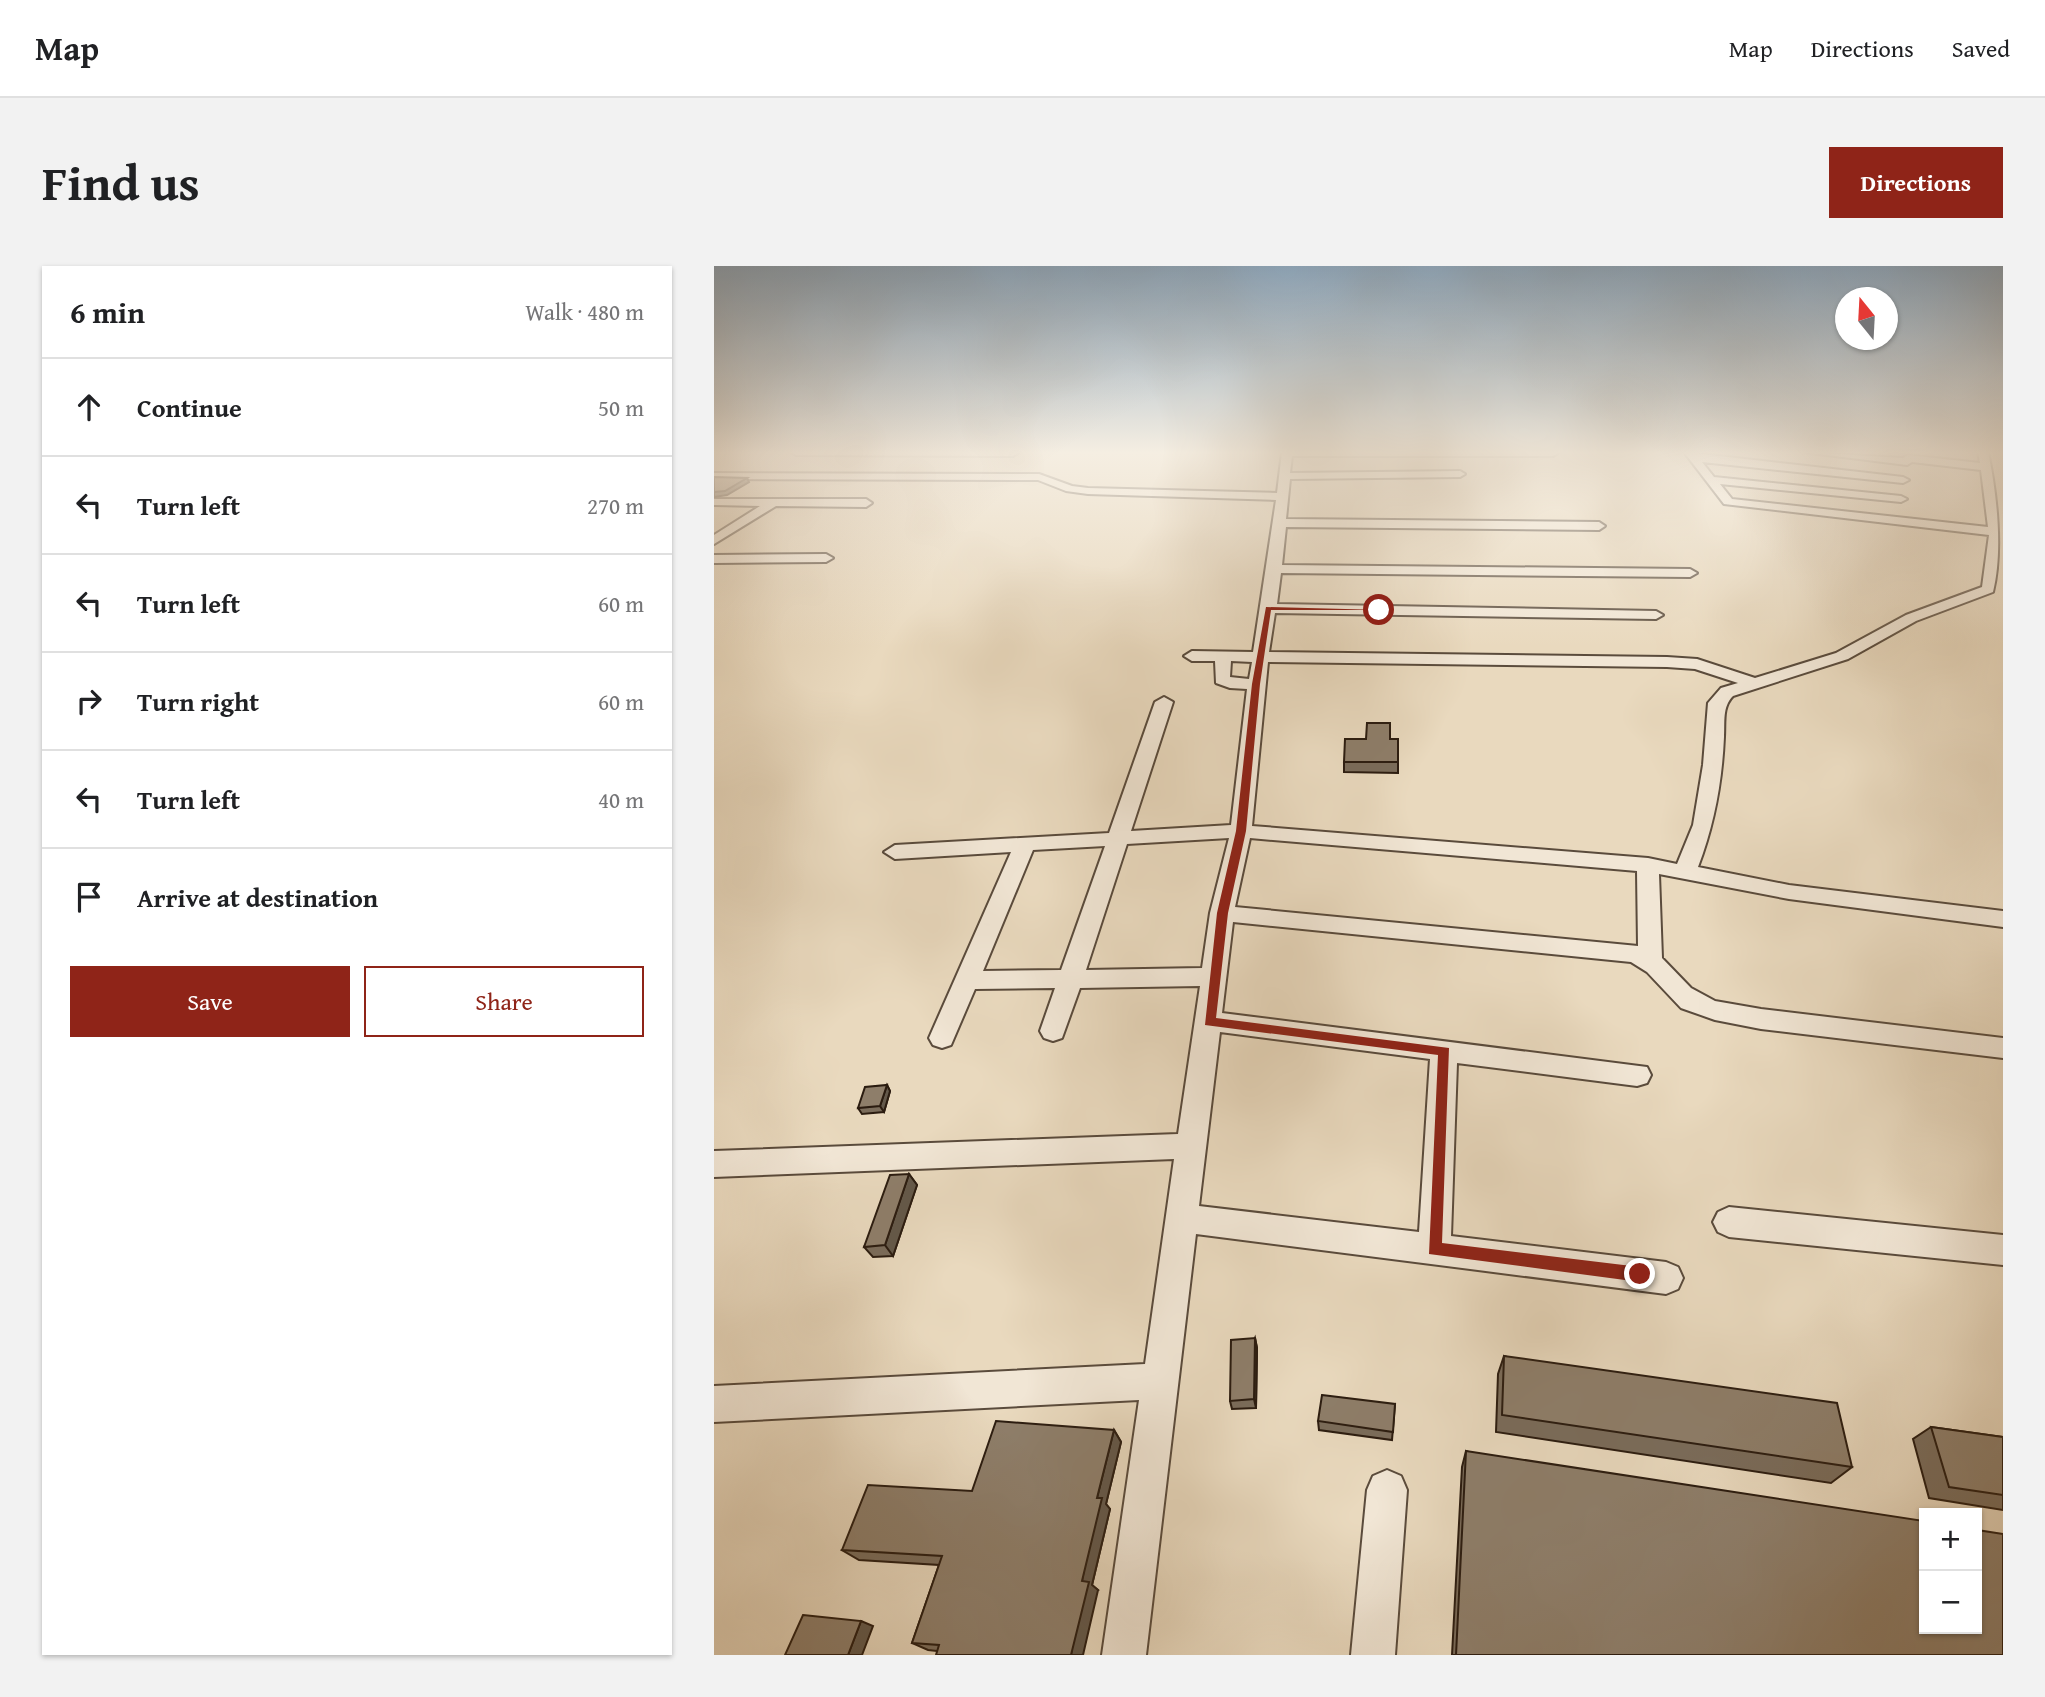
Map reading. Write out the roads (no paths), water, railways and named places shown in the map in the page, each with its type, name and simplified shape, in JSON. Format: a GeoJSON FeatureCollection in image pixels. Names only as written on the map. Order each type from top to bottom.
{"type":"FeatureCollection","features":[{"type":"Feature","properties":{"kind":"street"},"geometry":{"type":"LineString","coordinates":[[714,540],[752,517]]}},
{"type":"Feature","properties":{"kind":"street"},"geometry":{"type":"LineString","coordinates":[[1124,1655],[1222,913],[1241,831],[1258,671],[1275,569],[1280,517]]}},
{"type":"Feature","properties":{"kind":"street"},"geometry":{"type":"LineString","coordinates":[[1536,517],[1599,526]]}},
{"type":"Feature","properties":{"kind":"street"},"geometry":{"type":"LineString","coordinates":[[1853,517],[1996,532]]}},
{"type":"Feature","properties":{"kind":"street"},"geometry":{"type":"LineString","coordinates":[[1900,517],[1900,522]]}},
{"type":"Feature","properties":{"kind":"street"},"geometry":{"type":"LineString","coordinates":[[1685,872],[1703,825],[1713,765],[1717,703],[1727,692],[1750,682],[1842,656],[1911,618],[1988,589],[1995,575],[1997,517]]}},
{"type":"Feature","properties":{"kind":"street"},"geometry":{"type":"LineString","coordinates":[[714,559],[826,558]]}},
{"type":"Feature","properties":{"kind":"street"},"geometry":{"type":"LineString","coordinates":[[1275,569],[1690,573]]}},
{"type":"Feature","properties":{"kind":"street"},"geometry":{"type":"LineString","coordinates":[[1268,608],[1656,615]]}},
{"type":"Feature","properties":{"kind":"street"},"geometry":{"type":"LineString","coordinates":[[1192,656],[1223,657],[1258,671]]}},
{"type":"Feature","properties":{"kind":"street"},"geometry":{"type":"LineString","coordinates":[[1223,657],[1222,679],[1230,683],[1258,671],[1667,662],[1697,664],[1750,682]]}},
{"type":"Feature","properties":{"kind":"street"},"geometry":{"type":"LineString","coordinates":[[1053,1031],[1164,702]]}},
{"type":"Feature","properties":{"kind":"street"},"geometry":{"type":"LineString","coordinates":[[895,852],[1115,841],[1241,831],[1648,865],[1788,892],[2003,919]]}},
{"type":"Feature","properties":{"kind":"street"},"geometry":{"type":"LineString","coordinates":[[942,1038],[1024,845]]}},
{"type":"Feature","properties":{"kind":"street"},"geometry":{"type":"LineString","coordinates":[[1648,865],[1650,960]]}},
{"type":"Feature","properties":{"kind":"street"},"geometry":{"type":"LineString","coordinates":[[1222,913],[1636,954],[1666,972],[1681,996],[1701,1006],[1762,1018],[2003,1048]]}},
{"type":"Feature","properties":{"kind":"street"},"geometry":{"type":"LineString","coordinates":[[966,980],[1214,977]]}},
{"type":"Feature","properties":{"kind":"street"},"geometry":{"type":"LineString","coordinates":[[1209,1021],[1637,1075]]}},
{"type":"Feature","properties":{"kind":"street"},"geometry":{"type":"LineString","coordinates":[[1434,1249],[1444,1051]]}},
{"type":"Feature","properties":{"kind":"street"},"geometry":{"type":"LineString","coordinates":[[714,1164],[1191,1146]]}},
{"type":"Feature","properties":{"kind":"street"},"geometry":{"type":"LineString","coordinates":[[1182,1218],[1665,1278]]}},
{"type":"Feature","properties":{"kind":"street"},"geometry":{"type":"LineString","coordinates":[[1730,1222],[2003,1250]]}},
{"type":"Feature","properties":{"kind":"street"},"geometry":{"type":"LineString","coordinates":[[714,1404],[1160,1381]]}},
{"type":"Feature","properties":{"kind":"street"},"geometry":{"type":"LineString","coordinates":[[1373,1655],[1388,1490]]}}]}
